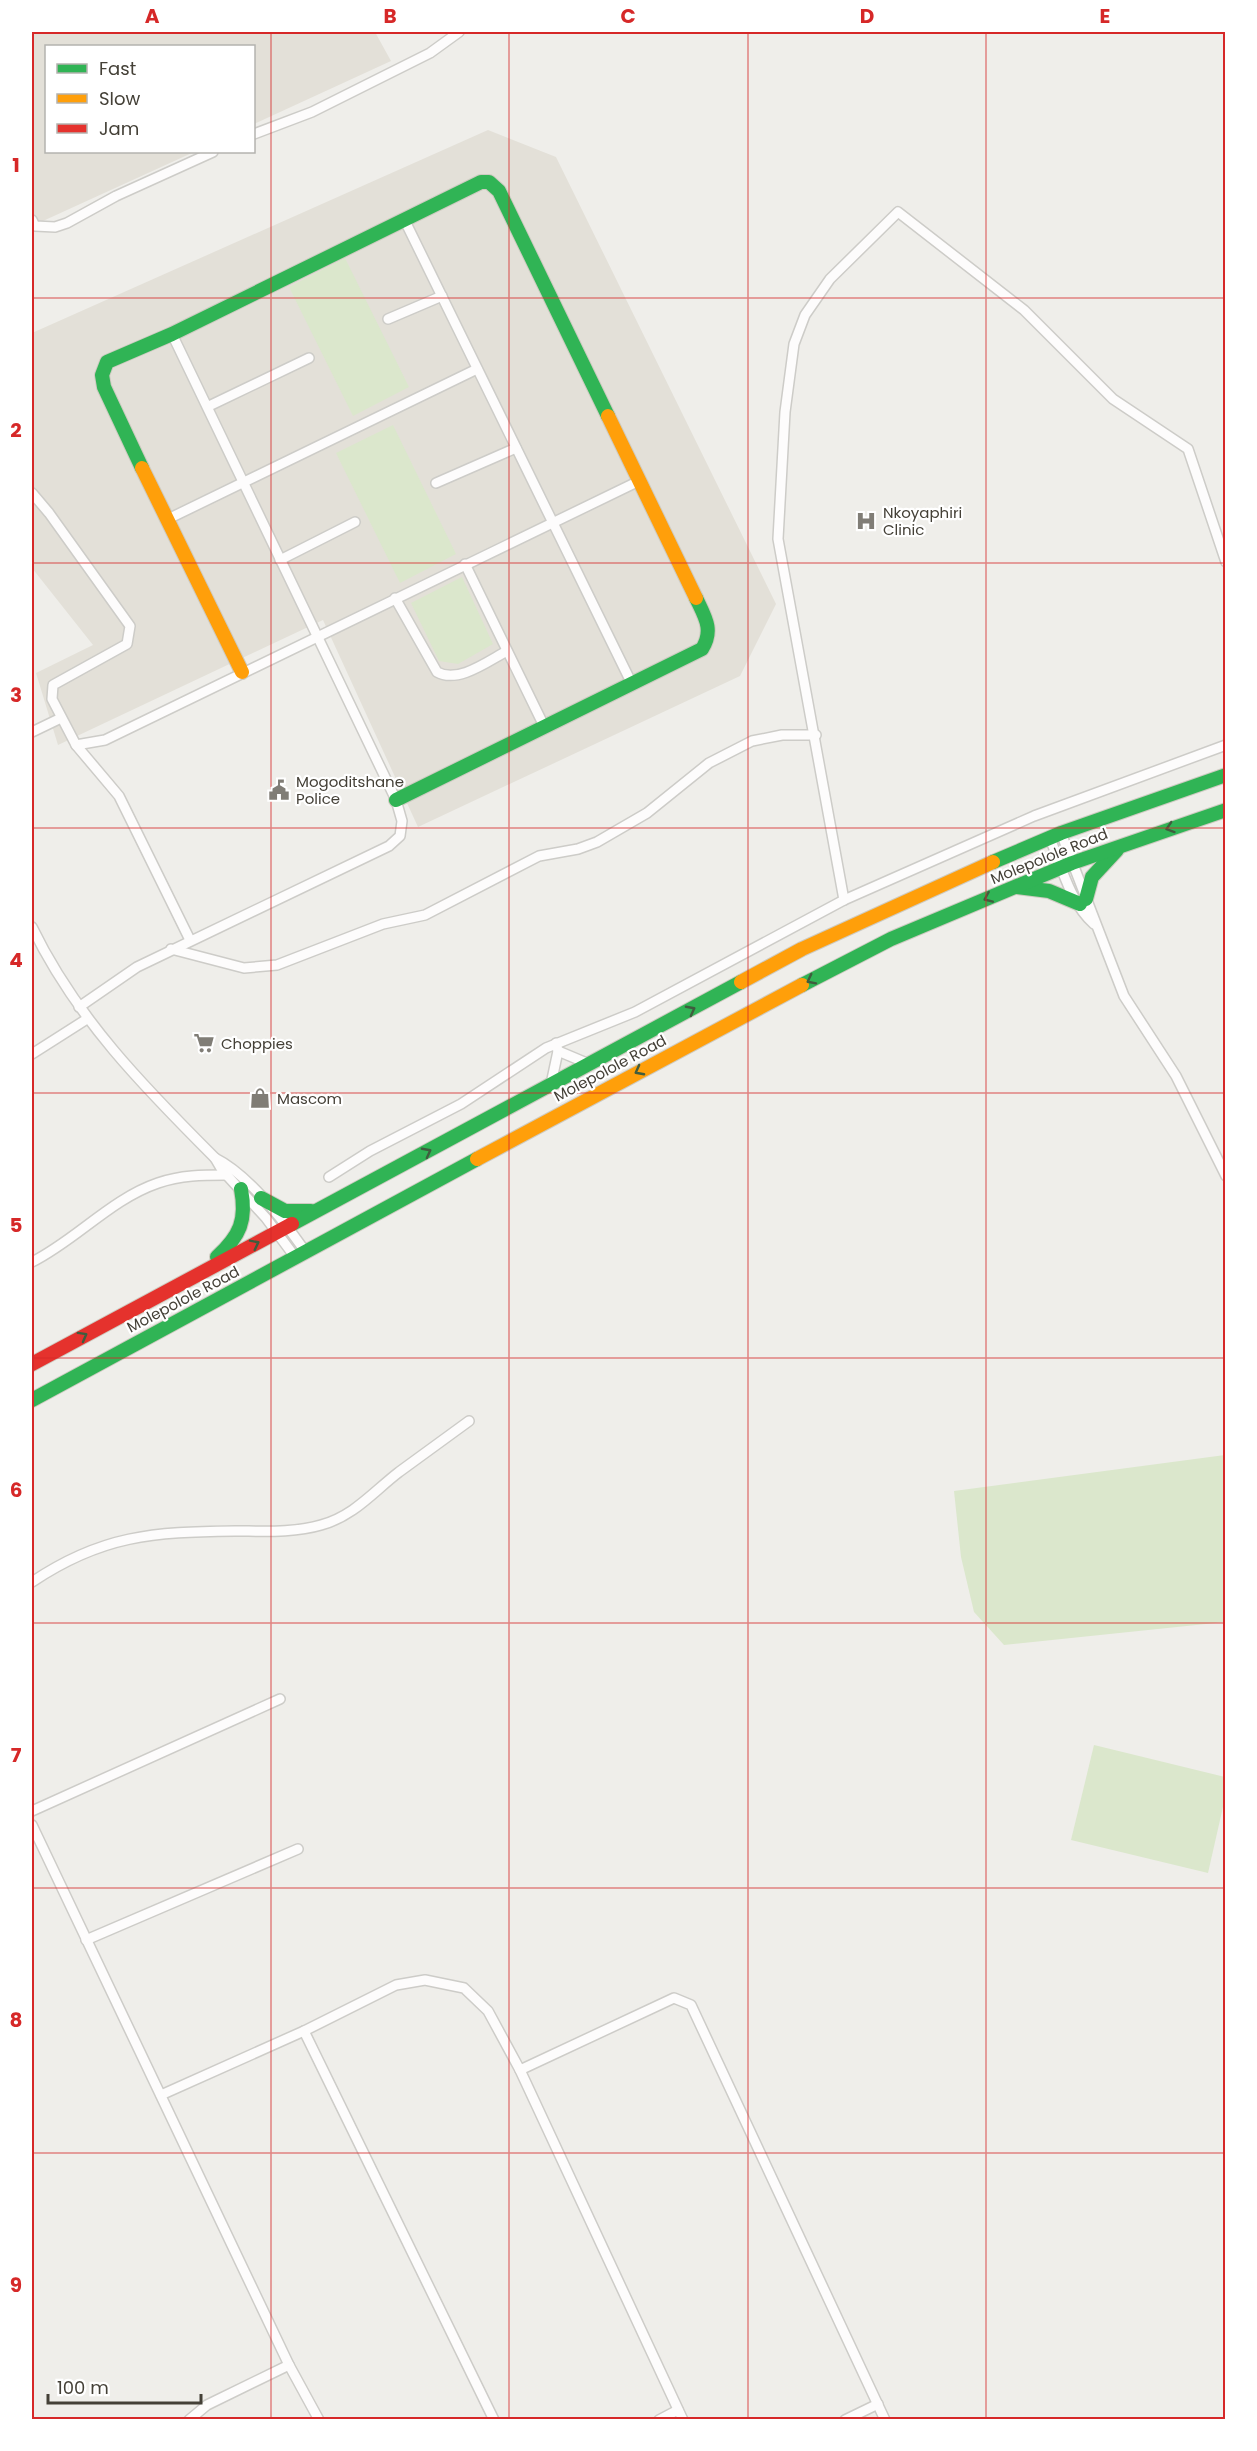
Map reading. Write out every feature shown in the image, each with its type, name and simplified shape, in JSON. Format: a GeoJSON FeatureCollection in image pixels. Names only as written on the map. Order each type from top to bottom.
{"type":"FeatureCollection","features":[{"type":"Feature","properties":{"kind":"main road"},"geometry":{"type":"LineString","coordinates":[[242,672],[101,380],[102,370],[107,362],[172,334],[481,182],[489,182],[499,191],[709,626],[709,638],[702,649],[631,682],[396,800]]}},
{"type":"Feature","properties":{"kind":"main road","name":"Molepolole Road"},"geometry":{"type":"LineString","coordinates":[[32,1364],[802,949],[934,887],[1055,836],[1226,775]]}},
{"type":"Feature","properties":{"kind":"main road","name":"Molepolole Road"},"geometry":{"type":"LineString","coordinates":[[32,1400],[300,1254],[891,939],[1067,865],[1226,810]]}},
{"type":"Feature","properties":{"kind":"main road"},"geometry":{"type":"LineString","coordinates":[[1012,887],[1049,891],[1083,902],[1094,872],[1123,844]]}},
{"type":"Feature","properties":{"kind":"main road"},"geometry":{"type":"LineString","coordinates":[[201,1271],[236,1239],[244,1225],[246,1215],[241,1189]]}},
{"type":"Feature","properties":{"kind":"main road"},"geometry":{"type":"LineString","coordinates":[[261,1198],[278,1209],[293,1213],[321,1209]]}},
{"type":"Feature","properties":{"kind":"street"},"geometry":{"type":"LineString","coordinates":[[255,134],[322,107],[430,53],[459,32]]}},
{"type":"Feature","properties":{"kind":"street"},"geometry":{"type":"LineString","coordinates":[[32,220],[35,226],[46,228],[67,223],[116,196],[211,153]]}},
{"type":"Feature","properties":{"kind":"street"},"geometry":{"type":"LineString","coordinates":[[843,900],[816,735],[778,539],[785,412],[794,345],[805,315],[830,279],[898,212],[1024,310],[1113,399],[1188,449],[1226,562]]}},
{"type":"Feature","properties":{"kind":"street"},"geometry":{"type":"LineString","coordinates":[[404,219],[631,682]]}},
{"type":"Feature","properties":{"kind":"street"},"geometry":{"type":"LineString","coordinates":[[388,319],[442,296]]}},
{"type":"Feature","properties":{"kind":"street"},"geometry":{"type":"LineString","coordinates":[[79,1007],[137,967],[388,846],[400,836],[402,821],[396,800],[280,560],[209,406],[172,334]]}},
{"type":"Feature","properties":{"kind":"street"},"geometry":{"type":"LineString","coordinates":[[209,406],[309,358]]}},
{"type":"Feature","properties":{"kind":"street"},"geometry":{"type":"LineString","coordinates":[[168,519],[477,369]]}},
{"type":"Feature","properties":{"kind":"street"},"geometry":{"type":"LineString","coordinates":[[436,483],[516,448]]}},
{"type":"Feature","properties":{"kind":"street"},"geometry":{"type":"LineString","coordinates":[[76,745],[105,740],[639,481]]}},
{"type":"Feature","properties":{"kind":"street"},"geometry":{"type":"LineString","coordinates":[[32,493],[50,513],[126,616],[130,626],[127,644],[53,685],[52,699],[76,745],[119,796],[190,940]]}},
{"type":"Feature","properties":{"kind":"street"},"geometry":{"type":"LineString","coordinates":[[280,560],[355,522]]}},
{"type":"Feature","properties":{"kind":"street"},"geometry":{"type":"LineString","coordinates":[[465,564],[544,726]]}},
{"type":"Feature","properties":{"kind":"street"},"geometry":{"type":"LineString","coordinates":[[395,598],[437,672],[443,675],[458,675],[507,651]]}},
{"type":"Feature","properties":{"kind":"street"},"geometry":{"type":"LineString","coordinates":[[32,732],[61,718]]}},
{"type":"Feature","properties":{"kind":"street"},"geometry":{"type":"LineString","coordinates":[[171,949],[244,968],[277,965],[383,924],[425,915],[539,856],[578,849],[597,842],[647,813],[709,763],[752,741],[782,735],[816,735]]}},
{"type":"Feature","properties":{"kind":"street"},"geometry":{"type":"LineString","coordinates":[[329,1177],[370,1151],[461,1104],[557,1047],[635,1012],[843,900],[1034,816],[1226,745]]}},
{"type":"Feature","properties":{"kind":"street"},"geometry":{"type":"LineString","coordinates":[[1055,836],[1124,996],[1176,1076],[1226,1176]]}},
{"type":"Feature","properties":{"kind":"street"},"geometry":{"type":"LineString","coordinates":[[32,927],[87,1019],[143,1087],[283,1230]]}},
{"type":"Feature","properties":{"kind":"street"},"geometry":{"type":"LineString","coordinates":[[32,1054],[87,1019]]}},
{"type":"Feature","properties":{"kind":"street"},"geometry":{"type":"LineString","coordinates":[[557,1047],[589,1064]]}},
{"type":"Feature","properties":{"kind":"street"},"geometry":{"type":"LineString","coordinates":[[551,1085],[557,1047]]}},
{"type":"Feature","properties":{"kind":"street"},"geometry":{"type":"LineString","coordinates":[[215,1158],[229,1165],[261,1198],[300,1254]]}},
{"type":"Feature","properties":{"kind":"street"},"geometry":{"type":"LineString","coordinates":[[32,1262],[135,1194],[157,1183],[182,1177],[227,1175]]}},
{"type":"Feature","properties":{"kind":"street"},"geometry":{"type":"LineString","coordinates":[[32,1582],[59,1564],[104,1544],[170,1532],[271,1531],[320,1526],[352,1513],[398,1474],[469,1421]]}},
{"type":"Feature","properties":{"kind":"street"},"geometry":{"type":"LineString","coordinates":[[32,1811],[280,1699]]}},
{"type":"Feature","properties":{"kind":"street"},"geometry":{"type":"LineString","coordinates":[[32,1825],[289,2365],[318,2420]]}},
{"type":"Feature","properties":{"kind":"street"},"geometry":{"type":"LineString","coordinates":[[86,1940],[298,1849]]}},
{"type":"Feature","properties":{"kind":"street"},"geometry":{"type":"LineString","coordinates":[[161,2096],[304,2031],[396,1985],[425,1980],[464,1988],[488,2011],[520,2070],[680,2415],[659,2420]]}},
{"type":"Feature","properties":{"kind":"street"},"geometry":{"type":"LineString","coordinates":[[520,2070],[674,1998],[691,2005],[885,2420]]}},
{"type":"Feature","properties":{"kind":"street"},"geometry":{"type":"LineString","coordinates":[[304,2031],[494,2420]]}},
{"type":"Feature","properties":{"kind":"street"},"geometry":{"type":"LineString","coordinates":[[189,2420],[207,2405],[289,2365]]}},
{"type":"Feature","properties":{"kind":"street"},"geometry":{"type":"LineString","coordinates":[[845,2420],[878,2404]]}},
{"type":"Feature","properties":{"kind":"shaded area"},"geometry":{"type":"Polygon","coordinates":[[[32,32],[375,32],[391,61],[255,124],[255,45],[45,45],[45,153],[192,153],[32,226],[32,32]]]}},
{"type":"Feature","properties":{"kind":"shaded area"},"geometry":{"type":"Polygon","coordinates":[[[488,130],[556,157],[776,604],[740,676],[418,827],[323,620],[58,745],[36,673],[93,645],[32,568],[32,333],[488,130]]]}},
{"type":"Feature","properties":{"kind":"green space"},"geometry":{"type":"Polygon","coordinates":[[[345,258],[409,387],[353,416],[289,287],[345,258]]]}},
{"type":"Feature","properties":{"kind":"green space"},"geometry":{"type":"Polygon","coordinates":[[[393,425],[456,554],[400,583],[336,453],[393,425]]]}},
{"type":"Feature","properties":{"kind":"green space"},"geometry":{"type":"Polygon","coordinates":[[[462,577],[493,644],[458,664],[439,661],[411,603],[462,577]]]}},
{"type":"Feature","properties":{"kind":"green space"},"geometry":{"type":"Polygon","coordinates":[[[1225,1455],[1225,1622],[1004,1645],[974,1612],[961,1557],[954,1491],[1225,1455]]]}},
{"type":"Feature","properties":{"kind":"green space"},"geometry":{"type":"Polygon","coordinates":[[[1094,1745],[1225,1777],[1225,1798],[1208,1873],[1071,1840],[1094,1745]]]}},
{"type":"Feature","properties":{"kind":"traffic: fast"},"geometry":{"type":"LineString","coordinates":[[142,468],[104,387],[102,375],[107,362],[172,334],[481,182],[489,182],[499,191],[608,416]]}},
{"type":"Feature","properties":{"kind":"traffic: fast"},"geometry":{"type":"LineString","coordinates":[[396,800],[702,649],[708,630],[696,598]]}},
{"type":"Feature","properties":{"kind":"traffic: fast"},"geometry":{"type":"LineString","coordinates":[[993,862],[1061,833],[1226,775]]}},
{"type":"Feature","properties":{"kind":"traffic: fast"},"geometry":{"type":"LineString","coordinates":[[802,985],[891,939],[1072,863],[1226,810]]}},
{"type":"Feature","properties":{"kind":"traffic: fast"},"geometry":{"type":"LineString","coordinates":[[1086,899],[1092,877],[1117,850]]}},
{"type":"Feature","properties":{"kind":"traffic: fast"},"geometry":{"type":"LineString","coordinates":[[1017,887],[1049,891],[1080,904]]}},
{"type":"Feature","properties":{"kind":"traffic: fast"},"geometry":{"type":"LineString","coordinates":[[292,1224],[741,982]]}},
{"type":"Feature","properties":{"kind":"traffic: fast"},"geometry":{"type":"LineString","coordinates":[[32,1400],[477,1159]]}},
{"type":"Feature","properties":{"kind":"traffic: fast"},"geometry":{"type":"LineString","coordinates":[[217,1257],[231,1242],[240,1227],[243,1210],[241,1189]]}},
{"type":"Feature","properties":{"kind":"traffic: fast"},"geometry":{"type":"LineString","coordinates":[[261,1198],[285,1211],[311,1211]]}},
{"type":"Feature","properties":{"kind":"traffic: slow"},"geometry":{"type":"LineString","coordinates":[[608,416],[696,598]]}},
{"type":"Feature","properties":{"kind":"traffic: slow"},"geometry":{"type":"LineString","coordinates":[[142,468],[242,672]]}},
{"type":"Feature","properties":{"kind":"traffic: slow"},"geometry":{"type":"LineString","coordinates":[[741,982],[802,949],[993,862]]}},
{"type":"Feature","properties":{"kind":"traffic: slow"},"geometry":{"type":"LineString","coordinates":[[477,1159],[802,985]]}},
{"type":"Feature","properties":{"kind":"traffic: jam"},"geometry":{"type":"LineString","coordinates":[[32,1364],[292,1224]]}},
{"type":"Feature","properties":{"kind":"place","name":"Nkoyaphiri Clinic"},"geometry":{"type":"Point","coordinates":[866,521]}},
{"type":"Feature","properties":{"kind":"place","name":"Mogoditshane Police"},"geometry":{"type":"Point","coordinates":[279,790]}},
{"type":"Feature","properties":{"kind":"place","name":"Choppies"},"geometry":{"type":"Point","coordinates":[204,1043]}},
{"type":"Feature","properties":{"kind":"place","name":"Mascom"},"geometry":{"type":"Point","coordinates":[260,1098]}}]}
